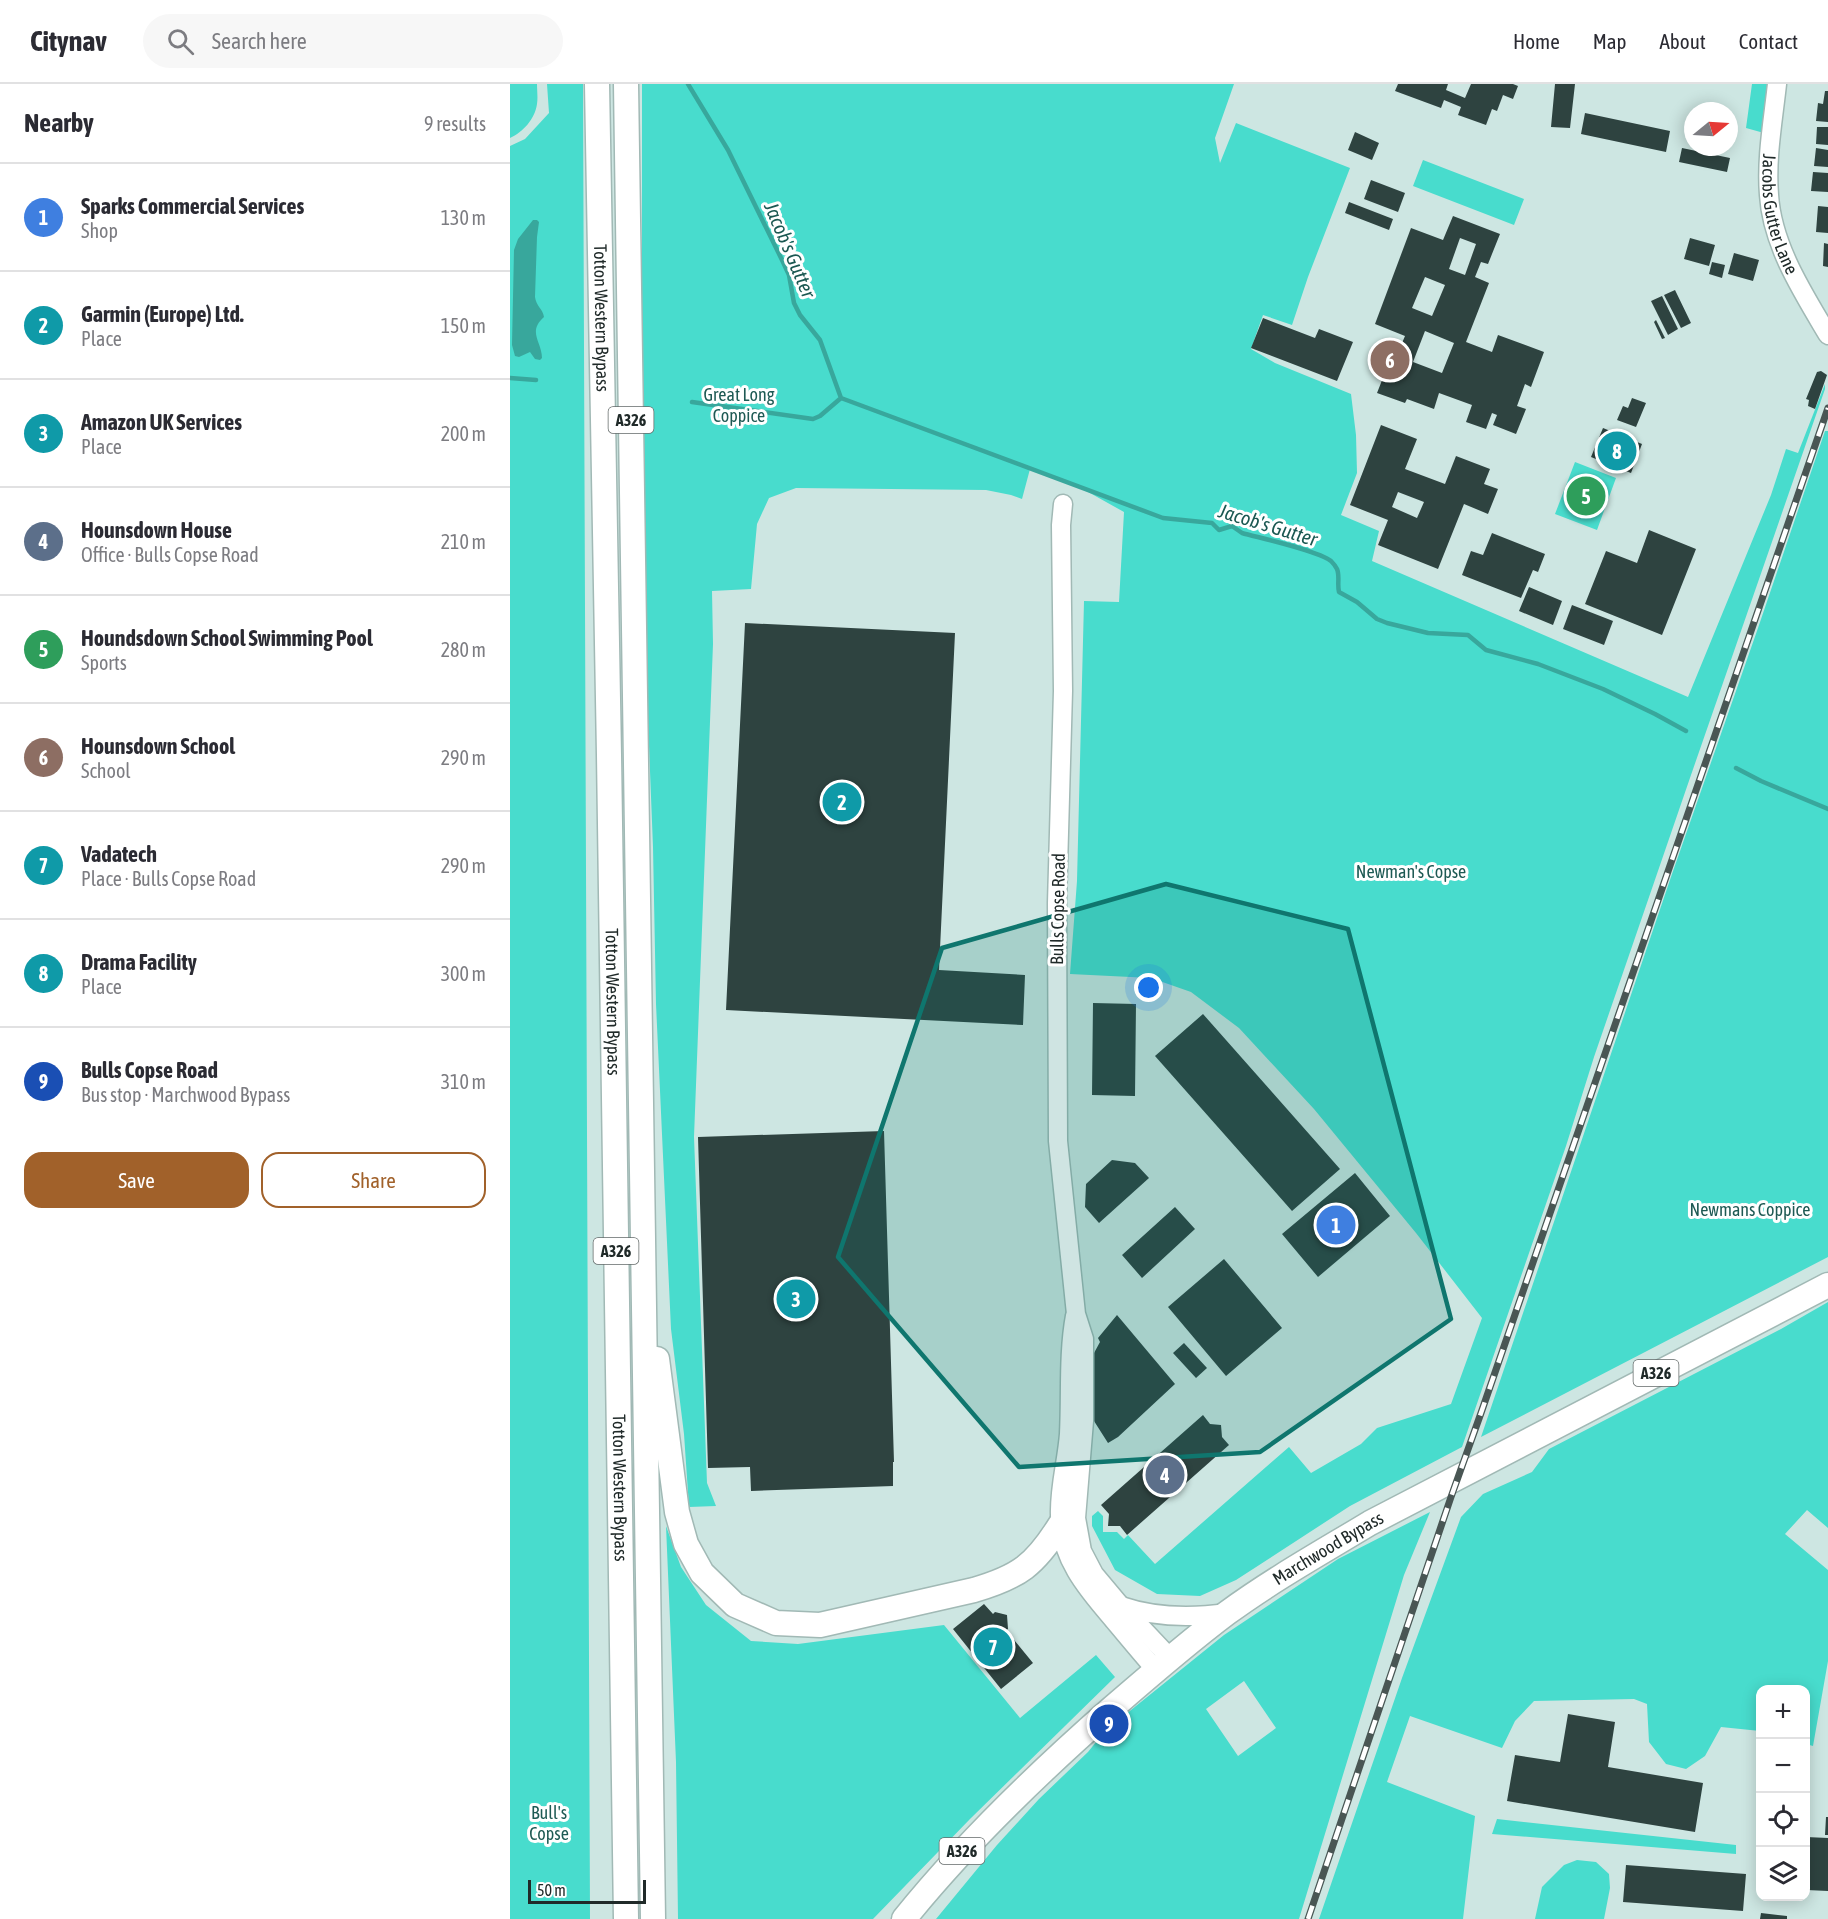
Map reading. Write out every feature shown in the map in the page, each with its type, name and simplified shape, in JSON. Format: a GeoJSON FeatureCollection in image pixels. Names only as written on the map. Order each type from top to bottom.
{"type":"FeatureCollection","features":[{"type":"Feature","properties":{"kind":"main road","name":"Totton Western Bypass"},"geometry":{"type":"LineString","coordinates":[[597,84],[626,1919]]}},
{"type":"Feature","properties":{"kind":"main road","name":"Totton Western Bypass"},"geometry":{"type":"LineString","coordinates":[[626,84],[653,1919]]}},
{"type":"Feature","properties":{"kind":"main road"},"geometry":{"type":"LineString","coordinates":[[643,1247],[677,1512],[686,1544],[702,1573],[735,1605],[776,1623],[820,1625],[974,1590],[999,1583],[1020,1572],[1039,1556],[1060,1525]]}},
{"type":"Feature","properties":{"kind":"main road","name":"Marchwood Bypass"},"geometry":{"type":"LineString","coordinates":[[904,1919],[948,1866],[1005,1807],[1088,1729],[1227,1613],[1370,1523],[1828,1285]]}},
{"type":"Feature","properties":{"kind":"street","name":"Jacobs Gutter Lane"},"geometry":{"type":"LineString","coordinates":[[1777,84],[1768,166],[1771,212],[1785,256],[1828,335]]}},
{"type":"Feature","properties":{"kind":"street","name":"Bulls Copse Road"},"geometry":{"type":"LineString","coordinates":[[1063,504],[1061,525],[1063,691],[1057,903],[1058,1141],[1076,1314],[1084,1339],[1085,1391],[1076,1518],[1078,1535],[1087,1563],[1163,1665]]}},
{"type":"Feature","properties":{"kind":"street","name":"Bulls Copse Road"},"geometry":{"type":"LineString","coordinates":[[1076,1314],[1071,1340],[1068,1441],[1060,1506],[1060,1525],[1066,1551],[1082,1582],[1163,1665]]}},
{"type":"Feature","properties":{"kind":"street"},"geometry":{"type":"LineString","coordinates":[[1120,1605],[1143,1612],[1178,1617],[1201,1617],[1227,1613]]}},
{"type":"Feature","properties":{"kind":"highlighted area"},"geometry":{"type":"Polygon","coordinates":[[[1166,884],[1348,929],[1451,1319],[1260,1452],[1019,1467],[838,1257],[942,948],[1166,884]]]}},
{"type":"Feature","properties":{"kind":"green space"},"geometry":{"type":"Polygon","coordinates":[[[510,84],[537,84],[537,104],[531,120],[524,129],[510,138],[510,84]]]}},
{"type":"Feature","properties":{"kind":"green space","name":"Bull's Copse"},"geometry":{"type":"Polygon","coordinates":[[[547,84],[583,84],[590,1919],[510,1919],[510,146],[525,139],[549,113],[547,84]]]}},
{"type":"Feature","properties":{"kind":"green space"},"geometry":{"type":"Polygon","coordinates":[[[642,84],[1234,84],[1215,138],[1220,163],[1236,123],[1350,168],[1292,325],[1263,315],[1251,349],[1275,363],[1351,394],[1356,435],[1357,473],[1341,515],[1379,531],[1372,561],[1688,697],[1771,495],[1786,449],[1798,453],[1825,384],[1462,1447],[1350,1506],[1236,1580],[1200,1596],[1157,1594],[1115,1570],[1092,1526],[1092,1516],[1098,1511],[1103,1516],[1103,1532],[1117,1532],[1124,1539],[1128,1535],[1155,1564],[1289,1447],[1311,1473],[1361,1444],[1377,1428],[1451,1404],[1482,1318],[1416,1233],[1314,1109],[1239,1028],[1191,992],[1151,978],[1070,974],[1077,881],[1084,601],[1119,602],[1124,512],[1081,488],[1030,469],[1022,499],[986,490],[796,488],[769,498],[757,524],[751,589],[712,591],[713,644],[694,1137],[707,1483],[716,1506],[689,1507],[684,1434],[671,1329],[656,1004],[646,670],[642,400],[642,84]]]}},
{"type":"Feature","properties":{"kind":"green space"},"geometry":{"type":"Polygon","coordinates":[[[1752,84],[1770,84],[1764,133],[1746,128],[1752,84]]]}},
{"type":"Feature","properties":{"kind":"green space"},"geometry":{"type":"Polygon","coordinates":[[[1423,160],[1524,199],[1514,225],[1413,186],[1423,160]]]}},
{"type":"Feature","properties":{"kind":"green space","name":"Newmans Coppice"},"geometry":{"type":"Polygon","coordinates":[[[1825,431],[1828,431],[1828,1257],[1481,1437],[1672,874],[1825,431]]]}},
{"type":"Feature","properties":{"kind":"green space"},"geometry":{"type":"Polygon","coordinates":[[[1575,462],[1616,478],[1597,530],[1555,514],[1575,462]]]}},
{"type":"Feature","properties":{"kind":"green space"},"geometry":{"type":"Polygon","coordinates":[[[1828,1302],[1828,1528],[1807,1510],[1785,1534],[1828,1570],[1828,1661],[1813,1746],[1810,1745],[1810,1685],[1756,1685],[1756,1731],[1721,1727],[1705,1756],[1686,1769],[1666,1764],[1649,1742],[1647,1704],[1634,1699],[1534,1701],[1515,1721],[1502,1748],[1410,1716],[1387,1782],[1475,1816],[1463,1919],[1319,1919],[1402,1678],[1461,1517],[1483,1494],[1532,1472],[1549,1449],[1781,1329],[1828,1302]]]}},
{"type":"Feature","properties":{"kind":"green space"},"geometry":{"type":"Polygon","coordinates":[[[1430,1512],[1404,1575],[1299,1919],[936,1919],[997,1845],[1039,1799],[1088,1752],[1105,1731],[1224,1635],[1338,1559],[1430,1512]],[[1244,1681],[1206,1709],[1238,1756],[1276,1728],[1244,1681]]]}},
{"type":"Feature","properties":{"kind":"green space"},"geometry":{"type":"Polygon","coordinates":[[[666,1526],[681,1567],[706,1605],[751,1641],[798,1644],[944,1625],[1020,1718],[1096,1655],[1115,1677],[970,1819],[873,1919],[678,1919],[676,1762],[666,1526]]]}},
{"type":"Feature","properties":{"kind":"green space"},"geometry":{"type":"Polygon","coordinates":[[[1497,1819],[1736,1845],[1736,1854],[1492,1834],[1497,1819]]]}},
{"type":"Feature","properties":{"kind":"green space"},"geometry":{"type":"Polygon","coordinates":[[[1577,1860],[1596,1862],[1609,1874],[1610,1888],[1604,1919],[1535,1919],[1542,1887],[1564,1865],[1577,1860]]]}},
{"type":"Feature","properties":{"kind":"shaded area"},"geometry":{"type":"Polygon","coordinates":[[[533,220],[539,222],[535,297],[544,317],[539,322],[536,332],[542,358],[540,360],[535,359],[530,352],[519,357],[515,356],[512,345],[514,250],[518,239],[533,220]]]}},
{"type":"Feature","properties":{"kind":"building"},"geometry":{"type":"Polygon","coordinates":[[[1398,84],[1448,84],[1446,90],[1465,98],[1471,84],[1518,86],[1513,99],[1503,95],[1497,111],[1492,109],[1486,125],[1458,115],[1461,107],[1444,100],[1441,108],[1395,91],[1398,84]]]}},
{"type":"Feature","properties":{"kind":"building"},"geometry":{"type":"Polygon","coordinates":[[[1555,84],[1575,84],[1570,128],[1551,127],[1555,84]]]}},
{"type":"Feature","properties":{"kind":"building"},"geometry":{"type":"Polygon","coordinates":[[[1825,91],[1828,91],[1828,122],[1816,121],[1818,103],[1823,104],[1825,91]]]}},
{"type":"Feature","properties":{"kind":"building"},"geometry":{"type":"Polygon","coordinates":[[[1585,113],[1670,131],[1666,152],[1581,134],[1585,113]]]}},
{"type":"Feature","properties":{"kind":"building"},"geometry":{"type":"Polygon","coordinates":[[[1817,127],[1828,127],[1828,145],[1816,144],[1817,127]]]}},
{"type":"Feature","properties":{"kind":"building"},"geometry":{"type":"Polygon","coordinates":[[[1355,132],[1379,143],[1372,160],[1348,150],[1355,132]]]}},
{"type":"Feature","properties":{"kind":"building"},"geometry":{"type":"Polygon","coordinates":[[[1682,148],[1684,148],[1684,156],[1730,158],[1727,172],[1679,162],[1682,148]]]}},
{"type":"Feature","properties":{"kind":"building"},"geometry":{"type":"Polygon","coordinates":[[[1816,148],[1828,150],[1828,167],[1814,166],[1816,148]]]}},
{"type":"Feature","properties":{"kind":"building"},"geometry":{"type":"Polygon","coordinates":[[[1813,172],[1828,173],[1828,192],[1811,191],[1813,172]]]}},
{"type":"Feature","properties":{"kind":"building"},"geometry":{"type":"Polygon","coordinates":[[[1371,180],[1405,193],[1398,212],[1364,199],[1371,180]]]}},
{"type":"Feature","properties":{"kind":"building"},"geometry":{"type":"Polygon","coordinates":[[[1349,202],[1393,219],[1389,230],[1345,213],[1349,202]]]}},
{"type":"Feature","properties":{"kind":"building"},"geometry":{"type":"Polygon","coordinates":[[[1818,206],[1828,207],[1828,233],[1816,232],[1818,206]]]}},
{"type":"Feature","properties":{"kind":"building"},"geometry":{"type":"Polygon","coordinates":[[[1453,216],[1500,234],[1488,264],[1481,262],[1475,277],[1489,283],[1466,342],[1492,352],[1498,335],[1544,352],[1531,387],[1525,384],[1517,406],[1526,409],[1516,434],[1493,425],[1497,415],[1492,413],[1486,429],[1466,422],[1472,405],[1439,393],[1434,409],[1407,399],[1405,403],[1377,393],[1392,355],[1396,357],[1405,336],[1375,324],[1411,228],[1443,240],[1453,216]],[[1460,238],[1449,269],[1465,275],[1476,244],[1460,238]],[[1425,277],[1412,308],[1432,316],[1445,285],[1425,277]],[[1425,331],[1413,362],[1442,373],[1454,343],[1425,331]]]}},
{"type":"Feature","properties":{"kind":"building"},"geometry":{"type":"Polygon","coordinates":[[[1690,238],[1715,245],[1709,266],[1684,259],[1690,238]]]}},
{"type":"Feature","properties":{"kind":"building"},"geometry":{"type":"Polygon","coordinates":[[[1824,243],[1828,244],[1828,267],[1823,266],[1824,243]]]}},
{"type":"Feature","properties":{"kind":"building"},"geometry":{"type":"Polygon","coordinates":[[[1734,253],[1759,260],[1753,281],[1728,274],[1734,253]]]}},
{"type":"Feature","properties":{"kind":"building"},"geometry":{"type":"Polygon","coordinates":[[[1712,262],[1725,265],[1722,278],[1709,274],[1712,262]]]}},
{"type":"Feature","properties":{"kind":"building"},"geometry":{"type":"Polygon","coordinates":[[[1675,290],[1691,323],[1681,328],[1664,295],[1675,290]]]}},
{"type":"Feature","properties":{"kind":"building"},"geometry":{"type":"Polygon","coordinates":[[[1662,296],[1678,329],[1668,335],[1651,301],[1662,296]]]}},
{"type":"Feature","properties":{"kind":"building"},"geometry":{"type":"Polygon","coordinates":[[[1263,318],[1315,338],[1319,329],[1353,342],[1337,381],[1251,348],[1263,318]]]}},
{"type":"Feature","properties":{"kind":"building"},"geometry":{"type":"Polygon","coordinates":[[[1656,320],[1665,338],[1662,339],[1654,322],[1656,320]]]}},
{"type":"Feature","properties":{"kind":"building"},"geometry":{"type":"Polygon","coordinates":[[[1821,371],[1827,375],[1815,409],[1808,406],[1809,400],[1806,399],[1817,372],[1821,371]]]}},
{"type":"Feature","properties":{"kind":"building"},"geometry":{"type":"Polygon","coordinates":[[[1632,398],[1646,403],[1636,427],[1617,420],[1623,406],[1628,408],[1632,398]]]}},
{"type":"Feature","properties":{"kind":"building"},"geometry":{"type":"Polygon","coordinates":[[[1381,425],[1417,439],[1405,469],[1445,484],[1456,456],[1490,469],[1484,484],[1498,489],[1488,514],[1464,504],[1438,569],[1378,545],[1388,520],[1350,505],[1381,425]],[[1398,492],[1392,507],[1417,518],[1424,502],[1398,492]]]}},
{"type":"Feature","properties":{"kind":"building"},"geometry":{"type":"Polygon","coordinates":[[[1603,428],[1642,444],[1631,473],[1591,457],[1603,428]]]}},
{"type":"Feature","properties":{"kind":"building"},"geometry":{"type":"Polygon","coordinates":[[[1649,530],[1696,549],[1662,635],[1585,604],[1606,551],[1637,563],[1649,530]]]}},
{"type":"Feature","properties":{"kind":"building"},"geometry":{"type":"Polygon","coordinates":[[[1492,533],[1545,554],[1538,572],[1533,570],[1521,598],[1462,575],[1471,551],[1483,555],[1492,533]]]}},
{"type":"Feature","properties":{"kind":"building"},"geometry":{"type":"Polygon","coordinates":[[[1529,587],[1562,601],[1553,625],[1519,611],[1529,587]]]}},
{"type":"Feature","properties":{"kind":"building"},"geometry":{"type":"Polygon","coordinates":[[[1572,605],[1613,621],[1604,645],[1563,629],[1572,605]]]}},
{"type":"Feature","properties":{"kind":"building"},"geometry":{"type":"Polygon","coordinates":[[[745,623],[955,633],[939,970],[1025,975],[1023,1025],[726,1010],[745,623]]]}},
{"type":"Feature","properties":{"kind":"building"},"geometry":{"type":"Polygon","coordinates":[[[1093,1003],[1136,1004],[1135,1096],[1092,1095],[1093,1003]]]}},
{"type":"Feature","properties":{"kind":"building"},"geometry":{"type":"Polygon","coordinates":[[[1203,1014],[1340,1169],[1292,1211],[1155,1056],[1203,1014]]]}},
{"type":"Feature","properties":{"kind":"building"},"geometry":{"type":"Polygon","coordinates":[[[884,1131],[893,1486],[751,1491],[750,1467],[708,1468],[698,1137],[884,1131]]]}},
{"type":"Feature","properties":{"kind":"building"},"geometry":{"type":"Polygon","coordinates":[[[1112,1160],[1135,1163],[1149,1178],[1099,1223],[1085,1207],[1086,1184],[1112,1160]]]}},
{"type":"Feature","properties":{"kind":"building"},"geometry":{"type":"Polygon","coordinates":[[[1355,1173],[1390,1216],[1318,1277],[1282,1234],[1355,1173]]]}},
{"type":"Feature","properties":{"kind":"building"},"geometry":{"type":"Polygon","coordinates":[[[1175,1207],[1195,1229],[1142,1278],[1122,1255],[1175,1207]]]}},
{"type":"Feature","properties":{"kind":"building"},"geometry":{"type":"Polygon","coordinates":[[[1224,1259],[1282,1328],[1226,1376],[1168,1307],[1224,1259]]]}},
{"type":"Feature","properties":{"kind":"building"},"geometry":{"type":"Polygon","coordinates":[[[1117,1315],[1175,1384],[1118,1437],[1108,1443],[1087,1410],[1094,1404],[1088,1383],[1094,1353],[1100,1342],[1098,1338],[1117,1315]]]}},
{"type":"Feature","properties":{"kind":"building"},"geometry":{"type":"Polygon","coordinates":[[[1184,1343],[1207,1368],[1196,1378],[1173,1353],[1184,1343]]]}},
{"type":"Feature","properties":{"kind":"building"},"geometry":{"type":"Polygon","coordinates":[[[1203,1415],[1210,1424],[1221,1425],[1222,1437],[1229,1445],[1127,1535],[1120,1526],[1108,1526],[1109,1514],[1101,1505],[1203,1415]]]}},
{"type":"Feature","properties":{"kind":"building"},"geometry":{"type":"Polygon","coordinates":[[[984,1604],[993,1614],[995,1612],[1007,1615],[1008,1629],[1006,1630],[1033,1663],[1001,1689],[953,1629],[984,1604]]]}},
{"type":"Feature","properties":{"kind":"building"},"geometry":{"type":"Polygon","coordinates":[[[1568,1714],[1615,1722],[1608,1767],[1703,1783],[1695,1832],[1507,1801],[1515,1755],[1560,1762],[1568,1714]]]}},
{"type":"Feature","properties":{"kind":"building"},"geometry":{"type":"Polygon","coordinates":[[[1826,1817],[1828,1817],[1828,1835],[1825,1835],[1826,1817]]]}},
{"type":"Feature","properties":{"kind":"building"},"geometry":{"type":"Polygon","coordinates":[[[1810,1837],[1828,1838],[1828,1891],[1810,1890],[1810,1837]]]}},
{"type":"Feature","properties":{"kind":"building"},"geometry":{"type":"Polygon","coordinates":[[[1626,1865],[1746,1874],[1743,1911],[1623,1902],[1626,1865]]]}},
{"type":"Feature","properties":{"kind":"building"},"geometry":{"type":"Polygon","coordinates":[[[1761,1913],[1787,1916],[1787,1919],[1760,1919],[1761,1913]]]}},
{"type":"Feature","properties":{"kind":"waterway","name":"Jacob's Gutter"},"geometry":{"type":"LineString","coordinates":[[688,84],[728,150],[783,262],[789,275],[794,303],[800,315],[820,340],[841,398],[1163,518],[1212,523],[1219,530],[1232,526],[1242,533],[1315,553],[1331,561],[1337,568],[1339,592],[1357,602],[1377,619],[1428,633],[1468,635],[1486,650],[1538,664],[1603,689],[1686,731]]}},
{"type":"Feature","properties":{"kind":"waterway"},"geometry":{"type":"LineString","coordinates":[[510,378],[536,380]]}},
{"type":"Feature","properties":{"kind":"waterway","name":"Jacob's Gutter"},"geometry":{"type":"LineString","coordinates":[[692,402],[813,419],[820,416],[841,398]]}},
{"type":"Feature","properties":{"kind":"waterway","name":"Jacob's Gutter"},"geometry":{"type":"LineString","coordinates":[[1736,768],[1828,809]]}},
{"type":"Feature","properties":{"kind":"railway"},"geometry":{"type":"LineString","coordinates":[[1308,1919],[1451,1497],[1828,408]]}},
{"type":"Feature","properties":{"kind":"place","name":"Hounsdown School"},"geometry":{"type":"Point","coordinates":[1390,360]}},
{"type":"Feature","properties":{"kind":"place","name":"Drama Facility"},"geometry":{"type":"Point","coordinates":[1617,451]}},
{"type":"Feature","properties":{"kind":"place","name":"Houndsdown School Swimming Pool"},"geometry":{"type":"Point","coordinates":[1586,496]}},
{"type":"Feature","properties":{"kind":"place","name":"Garmin (Europe) Ltd."},"geometry":{"type":"Point","coordinates":[842,802]}},
{"type":"Feature","properties":{"kind":"place","name":"Sparks Commercial Services"},"geometry":{"type":"Point","coordinates":[1336,1225]}},
{"type":"Feature","properties":{"kind":"place","name":"Amazon UK Services"},"geometry":{"type":"Point","coordinates":[796,1299]}},
{"type":"Feature","properties":{"kind":"place","name":"Hounsdown House"},"geometry":{"type":"Point","coordinates":[1165,1475]}},
{"type":"Feature","properties":{"kind":"place","name":"Vadatech"},"geometry":{"type":"Point","coordinates":[993,1647]}},
{"type":"Feature","properties":{"kind":"place","name":"Bulls Copse Road"},"geometry":{"type":"Point","coordinates":[1109,1724]}},
{"type":"Feature","properties":{"kind":"park label","name":"Great Long Coppice"},"geometry":{"type":"Point","coordinates":[739,405]}},
{"type":"Feature","properties":{"kind":"park label","name":"Newman's Copse"},"geometry":{"type":"Point","coordinates":[1411,872]}}]}
